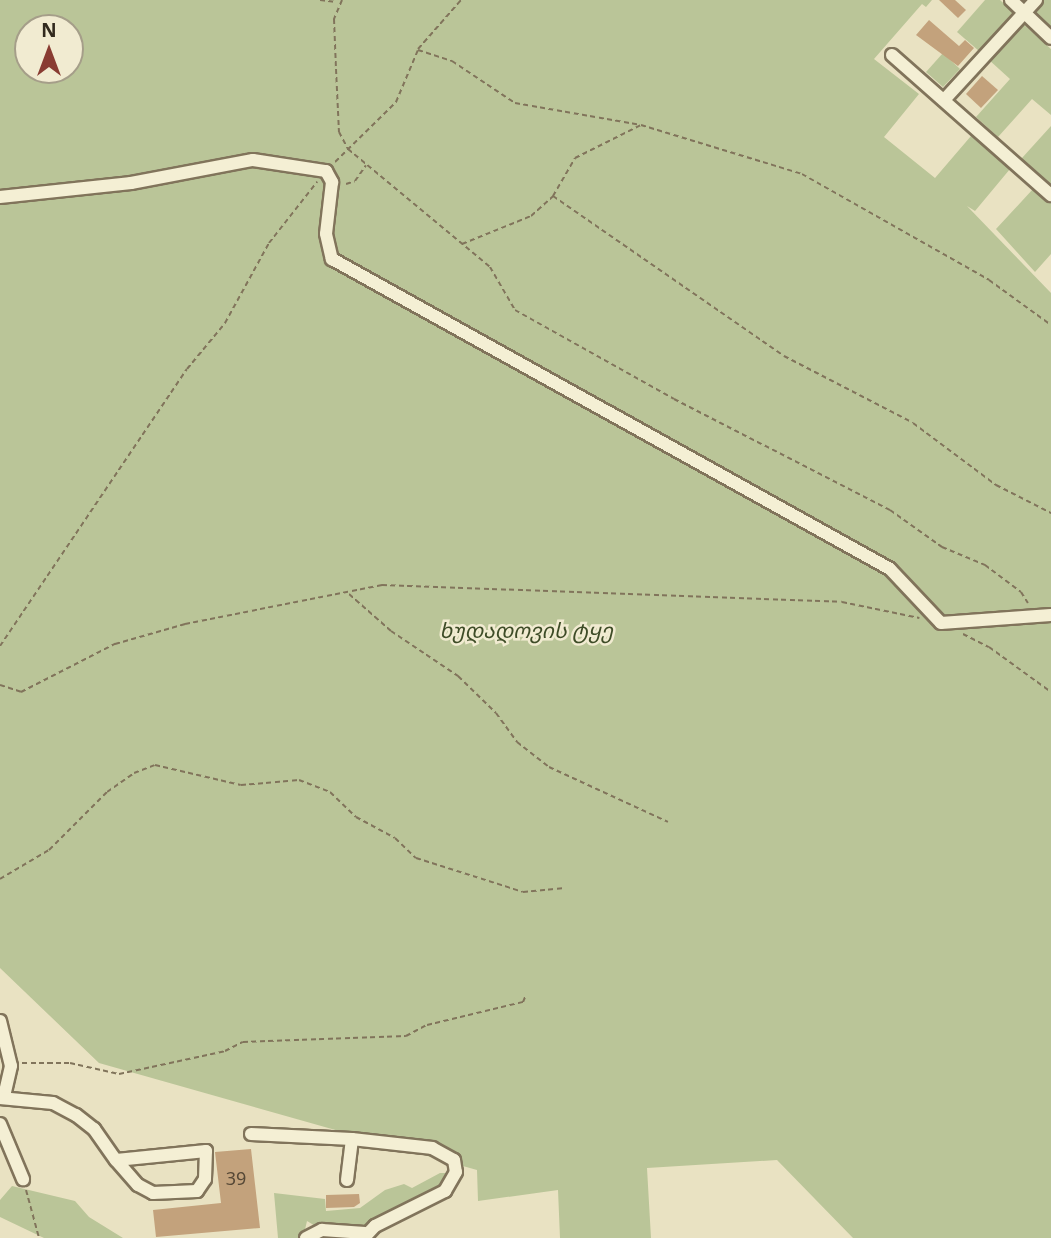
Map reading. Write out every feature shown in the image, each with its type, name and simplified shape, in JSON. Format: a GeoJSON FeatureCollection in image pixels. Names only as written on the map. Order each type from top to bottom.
{"type":"FeatureCollection","features":[{"type":"Feature","properties":{"kind":"street"},"geometry":{"type":"LineString","coordinates":[[1011,0],[1051,38]]}},
{"type":"Feature","properties":{"kind":"street"},"geometry":{"type":"LineString","coordinates":[[944,100],[1036,0]]}},
{"type":"Feature","properties":{"kind":"street"},"geometry":{"type":"LineString","coordinates":[[892,55],[1051,195]]}},
{"type":"Feature","properties":{"kind":"street"},"geometry":{"type":"LineString","coordinates":[[0,197],[131,183],[253,160],[329,176],[326,234],[332,259],[890,569],[941,622],[1051,615]]}},
{"type":"Feature","properties":{"kind":"street"},"geometry":{"type":"LineString","coordinates":[[0,1021],[11,1064],[2,1098],[53,1103],[76,1115],[94,1129],[116,1160],[138,1185],[153,1193],[197,1191],[205,1179],[206,1150],[116,1160]]}},
{"type":"Feature","properties":{"kind":"street"},"geometry":{"type":"LineString","coordinates":[[0,1125],[23,1179]]}},
{"type":"Feature","properties":{"kind":"street"},"geometry":{"type":"LineString","coordinates":[[251,1134],[352,1139],[432,1148],[454,1160],[456,1172],[445,1191],[430,1201],[364,1235],[323,1230],[306,1238]]}},
{"type":"Feature","properties":{"kind":"street"},"geometry":{"type":"LineString","coordinates":[[347,1180],[352,1139]]}},
{"type":"Feature","properties":{"kind":"path"},"geometry":{"type":"LineString","coordinates":[[320,0],[342,0]]}},
{"type":"Feature","properties":{"kind":"path"},"geometry":{"type":"LineString","coordinates":[[0,646],[187,369],[225,323],[268,243],[329,176],[348,149],[396,102],[418,50],[461,0]]}},
{"type":"Feature","properties":{"kind":"path"},"geometry":{"type":"LineString","coordinates":[[337,2],[339,132],[348,149],[490,267],[516,310],[674,400],[890,510],[942,547],[985,565],[1021,592],[1034,615]]}},
{"type":"Feature","properties":{"kind":"path"},"geometry":{"type":"LineString","coordinates":[[418,50],[452,61],[515,103],[641,125],[802,174],[989,280],[1051,325]]}},
{"type":"Feature","properties":{"kind":"path"},"geometry":{"type":"LineString","coordinates":[[461,245],[531,216],[553,196],[575,158],[641,125]]}},
{"type":"Feature","properties":{"kind":"path"},"geometry":{"type":"LineString","coordinates":[[329,176],[340,186],[355,181],[366,164]]}},
{"type":"Feature","properties":{"kind":"path"},"geometry":{"type":"LineString","coordinates":[[553,196],[785,356],[902,416],[996,485],[1051,513]]}},
{"type":"Feature","properties":{"kind":"path"},"geometry":{"type":"LineString","coordinates":[[0,685],[21,692],[115,644],[185,624],[349,594],[382,585],[441,584],[842,602],[941,622],[989,647],[1051,692]]}},
{"type":"Feature","properties":{"kind":"path"},"geometry":{"type":"LineString","coordinates":[[349,594],[391,631],[458,676],[496,713],[517,742],[549,767],[668,822]]}},
{"type":"Feature","properties":{"kind":"path"},"geometry":{"type":"LineString","coordinates":[[0,879],[49,850],[107,792],[134,773],[156,765],[241,785],[299,780],[330,792],[356,817],[395,838],[416,858],[523,892],[565,888]]}},
{"type":"Feature","properties":{"kind":"path"},"geometry":{"type":"LineString","coordinates":[[11,1064],[71,1063],[120,1074],[225,1051],[243,1042],[406,1036],[426,1025],[523,1002],[526,995]]}},
{"type":"Feature","properties":{"kind":"path"},"geometry":{"type":"LineString","coordinates":[[23,1179],[39,1238]]}},
{"type":"Feature","properties":{"kind":"green space","name":"ხუდადოვის ტყე"},"geometry":{"type":"Polygon","coordinates":[[[0,0],[932,0],[926,7],[922,4],[874,59],[919,94],[884,137],[935,178],[971,136],[1010,169],[975,211],[967,206],[1051,293],[1051,1238],[853,1238],[777,1160],[647,1168],[651,1238],[560,1238],[558,1190],[478,1201],[477,1170],[99,1063],[0,968],[0,0]]]}},
{"type":"Feature","properties":{"kind":"green space"},"geometry":{"type":"Polygon","coordinates":[[[985,0],[1000,0],[1013,12],[979,51],[957,32],[985,0]]]}},
{"type":"Feature","properties":{"kind":"green space"},"geometry":{"type":"Polygon","coordinates":[[[1042,0],[1051,0],[1051,31],[1030,12],[1042,0]]]}},
{"type":"Feature","properties":{"kind":"green space"},"geometry":{"type":"Polygon","coordinates":[[[1021,22],[1051,49],[1051,115],[1032,99],[998,137],[976,117],[1010,79],[988,59],[1021,22]]]}},
{"type":"Feature","properties":{"kind":"green space"},"geometry":{"type":"Polygon","coordinates":[[[943,53],[960,69],[943,87],[926,72],[943,53]]]}},
{"type":"Feature","properties":{"kind":"green space"},"geometry":{"type":"Polygon","coordinates":[[[1051,126],[1051,254],[1035,272],[996,229],[1033,189],[1022,158],[1051,126]]]}},
{"type":"Feature","properties":{"kind":"green space"},"geometry":{"type":"Polygon","coordinates":[[[440,1173],[448,1173],[437,1190],[365,1227],[317,1227],[307,1221],[303,1238],[278,1238],[274,1193],[325,1199],[326,1211],[360,1208],[385,1190],[404,1184],[412,1188],[440,1173]]]}},
{"type":"Feature","properties":{"kind":"green space"},"geometry":{"type":"Polygon","coordinates":[[[12,1186],[75,1201],[89,1217],[123,1238],[44,1238],[0,1217],[0,1200],[12,1186]]]}},
{"type":"Feature","properties":{"kind":"building"},"geometry":{"type":"Polygon","coordinates":[[[939,0],[955,0],[966,10],[958,18],[939,0]]]}},
{"type":"Feature","properties":{"kind":"building"},"geometry":{"type":"Polygon","coordinates":[[[929,20],[959,46],[965,40],[974,48],[958,66],[916,35],[929,20]]]}},
{"type":"Feature","properties":{"kind":"building"},"geometry":{"type":"Polygon","coordinates":[[[982,76],[998,90],[981,108],[966,94],[982,76]]]}},
{"type":"Feature","properties":{"kind":"building"},"geometry":{"type":"Polygon","coordinates":[[[251,1149],[260,1228],[156,1237],[153,1210],[221,1203],[215,1152],[251,1149]]]}},
{"type":"Feature","properties":{"kind":"building"},"geometry":{"type":"Polygon","coordinates":[[[359,1194],[360,1203],[354,1207],[326,1208],[326,1195],[359,1194]]]}}]}
